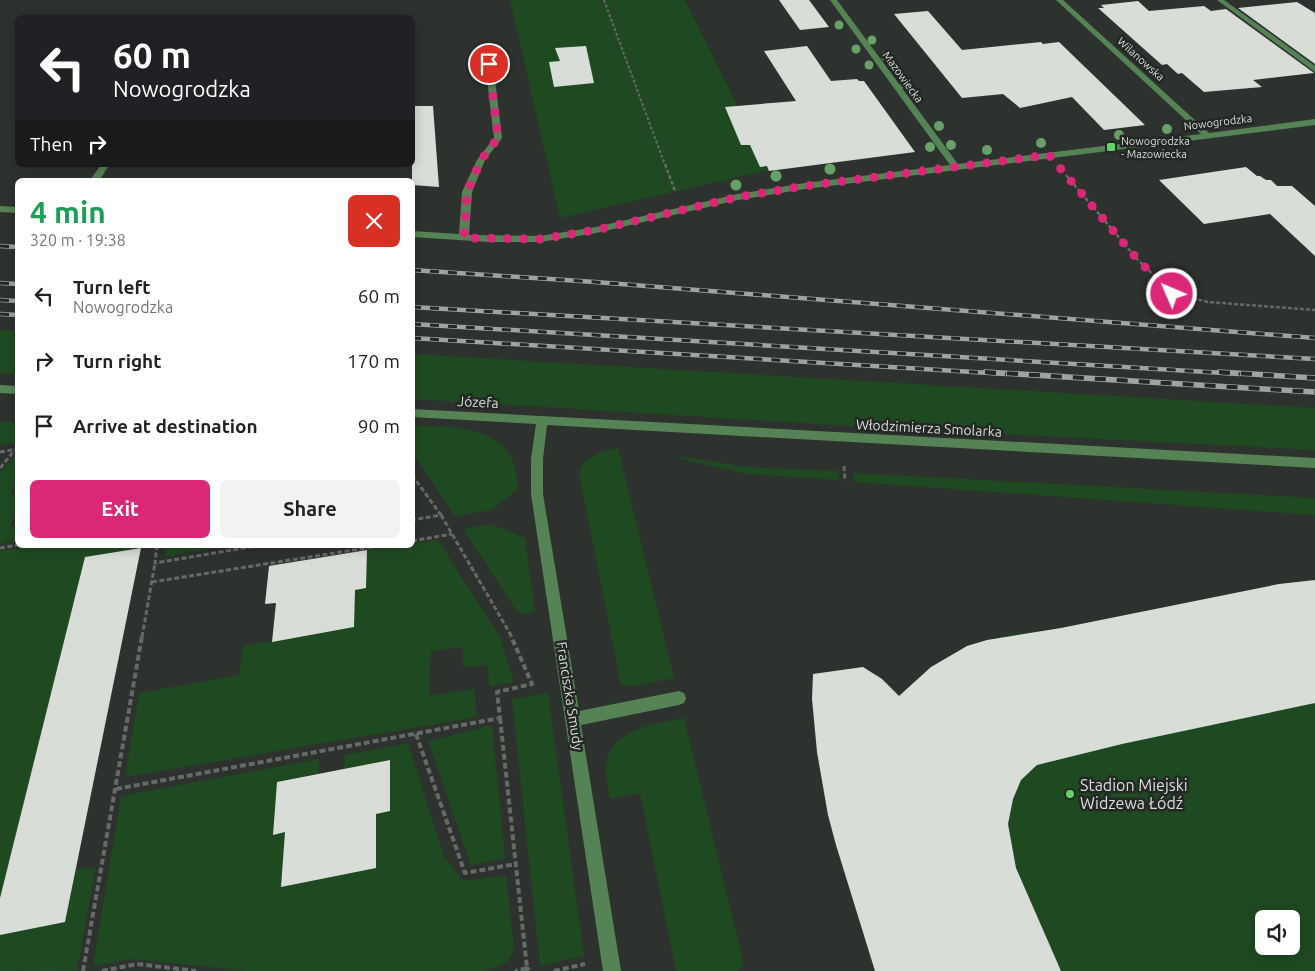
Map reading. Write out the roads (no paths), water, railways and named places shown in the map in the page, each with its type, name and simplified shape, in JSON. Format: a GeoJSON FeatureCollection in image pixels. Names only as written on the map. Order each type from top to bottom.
{"type":"FeatureCollection","features":[{"type":"Feature","properties":{"kind":"street","name":"Mazowiecka"},"geometry":{"type":"LineString","coordinates":[[832,0],[956,167]]}},
{"type":"Feature","properties":{"kind":"street","name":"Wilanowska"},"geometry":{"type":"LineString","coordinates":[[1059,0],[1207,135]]}},
{"type":"Feature","properties":{"kind":"street"},"geometry":{"type":"LineString","coordinates":[[1220,0],[1315,70]]}},
{"type":"Feature","properties":{"kind":"street"},"geometry":{"type":"LineString","coordinates":[[464,238],[467,192],[481,160],[498,138],[487,46]]}},
{"type":"Feature","properties":{"kind":"street","name":"Nowogrodzka"},"geometry":{"type":"LineString","coordinates":[[415,234],[464,238],[540,239],[596,230],[738,197],[805,186],[1315,122]]}},
{"type":"Feature","properties":{"kind":"street"},"geometry":{"type":"LineString","coordinates":[[96,178],[104,167]]}},
{"type":"Feature","properties":{"kind":"street"},"geometry":{"type":"LineString","coordinates":[[0,209],[15,210]]}},
{"type":"Feature","properties":{"kind":"street"},"geometry":{"type":"LineString","coordinates":[[0,389],[15,390]]}},
{"type":"Feature","properties":{"kind":"street","name":"Józefa"},"geometry":{"type":"LineString","coordinates":[[415,413],[542,421]]}},
{"type":"Feature","properties":{"kind":"street","name":"Włodzimierza Smolarka"},"geometry":{"type":"LineString","coordinates":[[542,421],[1315,463]]}},
{"type":"Feature","properties":{"kind":"street","name":"Franciszka Smudy"},"geometry":{"type":"LineString","coordinates":[[542,421],[537,459],[537,494],[612,971]]}},
{"type":"Feature","properties":{"kind":"street"},"geometry":{"type":"LineString","coordinates":[[573,719],[679,698]]}},
{"type":"Feature","properties":{"kind":"railway"},"geometry":{"type":"LineString","coordinates":[[0,246],[15,247]]}},
{"type":"Feature","properties":{"kind":"railway"},"geometry":{"type":"LineString","coordinates":[[415,270],[595,282],[1315,338]]}},
{"type":"Feature","properties":{"kind":"railway"},"geometry":{"type":"LineString","coordinates":[[0,283],[15,284]]}},
{"type":"Feature","properties":{"kind":"railway"},"geometry":{"type":"LineString","coordinates":[[0,300],[15,301]]}},
{"type":"Feature","properties":{"kind":"railway"},"geometry":{"type":"LineString","coordinates":[[415,307],[1315,359]]}},
{"type":"Feature","properties":{"kind":"railway"},"geometry":{"type":"LineString","coordinates":[[0,314],[15,315]]}},
{"type":"Feature","properties":{"kind":"railway"},"geometry":{"type":"LineString","coordinates":[[415,324],[1240,374]]}},
{"type":"Feature","properties":{"kind":"railway"},"geometry":{"type":"LineString","coordinates":[[415,338],[1006,374]]}},
{"type":"Feature","properties":{"kind":"railway"},"geometry":{"type":"LineString","coordinates":[[985,372],[1315,392]]}},
{"type":"Feature","properties":{"kind":"railway"},"geometry":{"type":"LineString","coordinates":[[1219,372],[1315,378]]}},
{"type":"Feature","properties":{"kind":"place","name":"Nowogrodzka - Mazowiecka"},"geometry":{"type":"Point","coordinates":[1111,147]}},
{"type":"Feature","properties":{"kind":"place","name":"Stadion Miejski Widzewa Łódź"},"geometry":{"type":"Point","coordinates":[1070,794]}}]}
